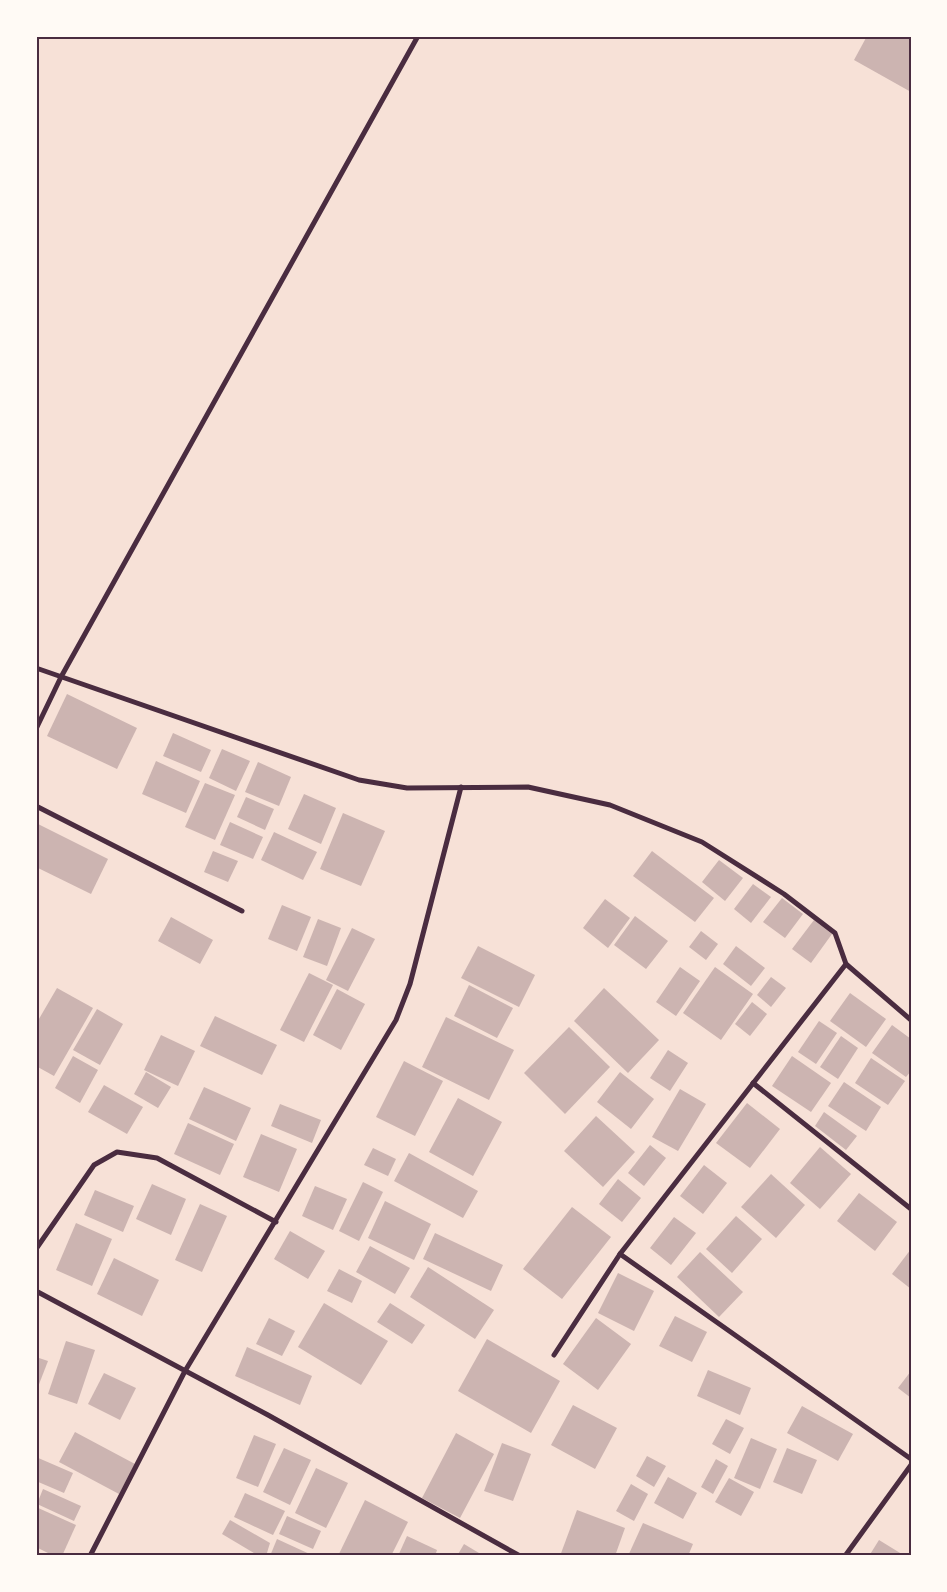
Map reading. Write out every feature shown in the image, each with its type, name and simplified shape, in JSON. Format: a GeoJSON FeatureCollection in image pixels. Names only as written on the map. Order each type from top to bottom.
{"type":"FeatureCollection","features":[{"type":"Feature","properties":{"kind":"street"},"geometry":{"type":"LineString","coordinates":[[36,729],[61,677],[418,36]]}},
{"type":"Feature","properties":{"kind":"street"},"geometry":{"type":"LineString","coordinates":[[36,668],[359,780],[407,788],[528,787],[610,805],[702,842],[784,894],[835,932],[846,964],[911,1020]]}},
{"type":"Feature","properties":{"kind":"street"},"geometry":{"type":"LineString","coordinates":[[90,1556],[185,1371],[396,1020],[410,984],[461,787]]}},
{"type":"Feature","properties":{"kind":"street"},"geometry":{"type":"LineString","coordinates":[[36,806],[242,911]]}},
{"type":"Feature","properties":{"kind":"street"},"geometry":{"type":"LineString","coordinates":[[554,1355],[620,1254],[846,964]]}},
{"type":"Feature","properties":{"kind":"street"},"geometry":{"type":"LineString","coordinates":[[753,1083],[911,1209]]}},
{"type":"Feature","properties":{"kind":"street"},"geometry":{"type":"LineString","coordinates":[[36,1249],[94,1165],[117,1152],[156,1158],[276,1222]]}},
{"type":"Feature","properties":{"kind":"street"},"geometry":{"type":"LineString","coordinates":[[620,1254],[911,1459]]}},
{"type":"Feature","properties":{"kind":"street"},"geometry":{"type":"LineString","coordinates":[[36,1291],[520,1556]]}},
{"type":"Feature","properties":{"kind":"street"},"geometry":{"type":"LineString","coordinates":[[844,1556],[911,1466]]}},
{"type":"Feature","properties":{"kind":"building"},"geometry":{"type":"Polygon","coordinates":[[[867,36],[911,36],[911,92],[854,60],[867,36]]]}},
{"type":"Feature","properties":{"kind":"building"},"geometry":{"type":"Polygon","coordinates":[[[67,694],[137,728],[117,769],[47,736],[67,694]]]}},
{"type":"Feature","properties":{"kind":"building"},"geometry":{"type":"Polygon","coordinates":[[[173,733],[211,750],[201,772],[163,756],[173,733]]]}},
{"type":"Feature","properties":{"kind":"building"},"geometry":{"type":"Polygon","coordinates":[[[222,749],[250,761],[236,791],[209,778],[222,749]]]}},
{"type":"Feature","properties":{"kind":"building"},"geometry":{"type":"Polygon","coordinates":[[[156,761],[200,781],[186,813],[142,794],[156,761]]]}},
{"type":"Feature","properties":{"kind":"building"},"geometry":{"type":"Polygon","coordinates":[[[258,762],[291,777],[279,806],[245,792],[258,762]]]}},
{"type":"Feature","properties":{"kind":"building"},"geometry":{"type":"Polygon","coordinates":[[[205,783],[235,795],[215,840],[185,827],[205,783]]]}},
{"type":"Feature","properties":{"kind":"building"},"geometry":{"type":"Polygon","coordinates":[[[304,794],[336,808],[321,844],[288,829],[304,794]]]}},
{"type":"Feature","properties":{"kind":"building"},"geometry":{"type":"Polygon","coordinates":[[[246,797],[274,809],[265,830],[237,817],[246,797]]]}},
{"type":"Feature","properties":{"kind":"building"},"geometry":{"type":"Polygon","coordinates":[[[343,813],[385,831],[361,886],[320,869],[343,813]]]}},
{"type":"Feature","properties":{"kind":"building"},"geometry":{"type":"Polygon","coordinates":[[[230,822],[263,837],[253,859],[220,845],[230,822]]]}},
{"type":"Feature","properties":{"kind":"building"},"geometry":{"type":"Polygon","coordinates":[[[38,824],[108,859],[91,894],[36,867],[38,824]]]}},
{"type":"Feature","properties":{"kind":"building"},"geometry":{"type":"Polygon","coordinates":[[[274,832],[317,852],[303,880],[261,860],[274,832]]]}},
{"type":"Feature","properties":{"kind":"building"},"geometry":{"type":"Polygon","coordinates":[[[213,851],[238,861],[228,882],[204,872],[213,851]]]}},
{"type":"Feature","properties":{"kind":"building"},"geometry":{"type":"Polygon","coordinates":[[[652,851],[714,898],[695,922],[633,876],[652,851]]]}},
{"type":"Feature","properties":{"kind":"building"},"geometry":{"type":"Polygon","coordinates":[[[719,860],[743,878],[725,901],[702,882],[719,860]]]}},
{"type":"Feature","properties":{"kind":"building"},"geometry":{"type":"Polygon","coordinates":[[[753,884],[771,897],[751,923],[734,909],[753,884]]]}},
{"type":"Feature","properties":{"kind":"building"},"geometry":{"type":"Polygon","coordinates":[[[782,898],[803,914],[785,938],[763,922],[782,898]]]}},
{"type":"Feature","properties":{"kind":"building"},"geometry":{"type":"Polygon","coordinates":[[[605,899],[630,918],[608,948],[583,928],[605,899]]]}},
{"type":"Feature","properties":{"kind":"building"},"geometry":{"type":"Polygon","coordinates":[[[282,905],[311,917],[297,951],[268,939],[282,905]]]}},
{"type":"Feature","properties":{"kind":"building"},"geometry":{"type":"Polygon","coordinates":[[[635,916],[668,941],[646,969],[614,945],[635,916]]]}},
{"type":"Feature","properties":{"kind":"building"},"geometry":{"type":"Polygon","coordinates":[[[171,917],[213,940],[200,964],[158,941],[171,917]]]}},
{"type":"Feature","properties":{"kind":"building"},"geometry":{"type":"Polygon","coordinates":[[[318,919],[341,928],[327,966],[303,957],[318,919]]]}},
{"type":"Feature","properties":{"kind":"building"},"geometry":{"type":"Polygon","coordinates":[[[814,920],[832,934],[811,963],[792,949],[814,920]]]}},
{"type":"Feature","properties":{"kind":"building"},"geometry":{"type":"Polygon","coordinates":[[[352,928],[375,939],[348,991],[326,980],[352,928]]]}},
{"type":"Feature","properties":{"kind":"building"},"geometry":{"type":"Polygon","coordinates":[[[701,931],[718,944],[706,960],[689,947],[701,931]]]}},
{"type":"Feature","properties":{"kind":"building"},"geometry":{"type":"Polygon","coordinates":[[[478,946],[535,975],[519,1007],[461,978],[478,946]]]}},
{"type":"Feature","properties":{"kind":"building"},"geometry":{"type":"Polygon","coordinates":[[[736,946],[765,968],[751,986],[723,964],[736,946]]]}},
{"type":"Feature","properties":{"kind":"building"},"geometry":{"type":"Polygon","coordinates":[[[680,967],[700,981],[676,1016],[656,1002],[680,967]]]}},
{"type":"Feature","properties":{"kind":"building"},"geometry":{"type":"Polygon","coordinates":[[[715,967],[753,994],[721,1040],[683,1013],[715,967]]]}},
{"type":"Feature","properties":{"kind":"building"},"geometry":{"type":"Polygon","coordinates":[[[309,973],[333,985],[304,1042],[280,1030],[309,973]]]}},
{"type":"Feature","properties":{"kind":"building"},"geometry":{"type":"Polygon","coordinates":[[[771,977],[786,988],[771,1007],[757,995],[771,977]]]}},
{"type":"Feature","properties":{"kind":"building"},"geometry":{"type":"Polygon","coordinates":[[[469,985],[513,1008],[497,1038],[454,1016],[469,985]]]}},
{"type":"Feature","properties":{"kind":"building"},"geometry":{"type":"Polygon","coordinates":[[[57,988],[93,1008],[54,1076],[36,1066],[36,1024],[57,988]]]}},
{"type":"Feature","properties":{"kind":"building"},"geometry":{"type":"Polygon","coordinates":[[[604,988],[659,1040],[628,1073],[574,1021],[604,988]]]}},
{"type":"Feature","properties":{"kind":"building"},"geometry":{"type":"Polygon","coordinates":[[[337,989],[365,1004],[341,1050],[313,1035],[337,989]]]}},
{"type":"Feature","properties":{"kind":"building"},"geometry":{"type":"Polygon","coordinates":[[[850,993],[886,1019],[866,1047],[830,1021],[850,993]]]}},
{"type":"Feature","properties":{"kind":"building"},"geometry":{"type":"Polygon","coordinates":[[[752,1002],[767,1014],[750,1036],[735,1024],[752,1002]]]}},
{"type":"Feature","properties":{"kind":"building"},"geometry":{"type":"Polygon","coordinates":[[[97,1009],[123,1024],[100,1065],[73,1050],[97,1009]]]}},
{"type":"Feature","properties":{"kind":"building"},"geometry":{"type":"Polygon","coordinates":[[[215,1016],[277,1045],[262,1075],[200,1046],[215,1016]]]}},
{"type":"Feature","properties":{"kind":"building"},"geometry":{"type":"Polygon","coordinates":[[[446,1017],[514,1050],[489,1100],[422,1067],[446,1017]]]}},
{"type":"Feature","properties":{"kind":"building"},"geometry":{"type":"Polygon","coordinates":[[[819,1021],[837,1033],[816,1064],[798,1052],[819,1021]]]}},
{"type":"Feature","properties":{"kind":"building"},"geometry":{"type":"Polygon","coordinates":[[[892,1025],[911,1039],[911,1071],[906,1077],[872,1053],[892,1025]]]}},
{"type":"Feature","properties":{"kind":"building"},"geometry":{"type":"Polygon","coordinates":[[[569,1027],[610,1067],[565,1114],[524,1073],[569,1027]]]}},
{"type":"Feature","properties":{"kind":"building"},"geometry":{"type":"Polygon","coordinates":[[[161,1035],[195,1051],[178,1086],[144,1070],[161,1035]]]}},
{"type":"Feature","properties":{"kind":"building"},"geometry":{"type":"Polygon","coordinates":[[[841,1036],[858,1048],[838,1079],[820,1067],[841,1036]]]}},
{"type":"Feature","properties":{"kind":"building"},"geometry":{"type":"Polygon","coordinates":[[[668,1050],[688,1063],[670,1091],[650,1078],[668,1050]]]}},
{"type":"Feature","properties":{"kind":"building"},"geometry":{"type":"Polygon","coordinates":[[[73,1056],[98,1070],[80,1103],[55,1088],[73,1056]]]}},
{"type":"Feature","properties":{"kind":"building"},"geometry":{"type":"Polygon","coordinates":[[[792,1056],[831,1083],[811,1112],[772,1086],[792,1056]]]}},
{"type":"Feature","properties":{"kind":"building"},"geometry":{"type":"Polygon","coordinates":[[[871,1058],[905,1081],[888,1105],[855,1083],[871,1058]]]}},
{"type":"Feature","properties":{"kind":"building"},"geometry":{"type":"Polygon","coordinates":[[[404,1061],[443,1081],[415,1136],[376,1117],[404,1061]]]}},
{"type":"Feature","properties":{"kind":"building"},"geometry":{"type":"Polygon","coordinates":[[[146,1072],[171,1087],[158,1108],[134,1094],[146,1072]]]}},
{"type":"Feature","properties":{"kind":"building"},"geometry":{"type":"Polygon","coordinates":[[[620,1072],[654,1099],[631,1129],[597,1102],[620,1072]]]}},
{"type":"Feature","properties":{"kind":"building"},"geometry":{"type":"Polygon","coordinates":[[[844,1082],[881,1107],[866,1131],[828,1106],[844,1082]]]}},
{"type":"Feature","properties":{"kind":"building"},"geometry":{"type":"Polygon","coordinates":[[[104,1085],[143,1107],[127,1134],[88,1112],[104,1085]]]}},
{"type":"Feature","properties":{"kind":"building"},"geometry":{"type":"Polygon","coordinates":[[[204,1087],[251,1108],[236,1141],[189,1119],[204,1087]]]}},
{"type":"Feature","properties":{"kind":"building"},"geometry":{"type":"Polygon","coordinates":[[[680,1089],[706,1104],[678,1151],[652,1137],[680,1089]]]}},
{"type":"Feature","properties":{"kind":"building"},"geometry":{"type":"Polygon","coordinates":[[[458,1098],[502,1122],[473,1176],[429,1152],[458,1098]]]}},
{"type":"Feature","properties":{"kind":"building"},"geometry":{"type":"Polygon","coordinates":[[[747,1103],[780,1129],[750,1168],[716,1143],[747,1103]]]}},
{"type":"Feature","properties":{"kind":"building"},"geometry":{"type":"Polygon","coordinates":[[[280,1104],[321,1120],[312,1143],[271,1126],[280,1104]]]}},
{"type":"Feature","properties":{"kind":"building"},"geometry":{"type":"Polygon","coordinates":[[[824,1112],[857,1136],[846,1150],[815,1126],[824,1112]]]}},
{"type":"Feature","properties":{"kind":"building"},"geometry":{"type":"Polygon","coordinates":[[[596,1116],[635,1152],[603,1187],[564,1151],[596,1116]]]}},
{"type":"Feature","properties":{"kind":"building"},"geometry":{"type":"Polygon","coordinates":[[[188,1123],[234,1144],[220,1175],[174,1154],[188,1123]]]}},
{"type":"Feature","properties":{"kind":"building"},"geometry":{"type":"Polygon","coordinates":[[[261,1134],[297,1149],[279,1192],[243,1177],[261,1134]]]}},
{"type":"Feature","properties":{"kind":"building"},"geometry":{"type":"Polygon","coordinates":[[[650,1145],[666,1158],[644,1186],[628,1173],[650,1145]]]}},
{"type":"Feature","properties":{"kind":"building"},"geometry":{"type":"Polygon","coordinates":[[[820,1147],[851,1174],[820,1209],[790,1183],[820,1147]]]}},
{"type":"Feature","properties":{"kind":"building"},"geometry":{"type":"Polygon","coordinates":[[[373,1148],[396,1159],[388,1176],[364,1165],[373,1148]]]}},
{"type":"Feature","properties":{"kind":"building"},"geometry":{"type":"Polygon","coordinates":[[[409,1153],[478,1191],[463,1218],[394,1181],[409,1153]]]}},
{"type":"Feature","properties":{"kind":"building"},"geometry":{"type":"Polygon","coordinates":[[[704,1165],[727,1183],[703,1214],[680,1196],[704,1165]]]}},
{"type":"Feature","properties":{"kind":"building"},"geometry":{"type":"Polygon","coordinates":[[[771,1174],[805,1205],[776,1238],[741,1207],[771,1174]]]}},
{"type":"Feature","properties":{"kind":"building"},"geometry":{"type":"Polygon","coordinates":[[[618,1179],[641,1198],[622,1222],[599,1204],[618,1179]]]}},
{"type":"Feature","properties":{"kind":"building"},"geometry":{"type":"Polygon","coordinates":[[[363,1182],[383,1192],[359,1241],[339,1231],[363,1182]]]}},
{"type":"Feature","properties":{"kind":"building"},"geometry":{"type":"Polygon","coordinates":[[[152,1184],[186,1199],[171,1235],[136,1219],[152,1184]]]}},
{"type":"Feature","properties":{"kind":"building"},"geometry":{"type":"Polygon","coordinates":[[[315,1186],[347,1199],[333,1230],[302,1216],[315,1186]]]}},
{"type":"Feature","properties":{"kind":"building"},"geometry":{"type":"Polygon","coordinates":[[[95,1190],[134,1206],[123,1232],[84,1215],[95,1190]]]}},
{"type":"Feature","properties":{"kind":"building"},"geometry":{"type":"Polygon","coordinates":[[[859,1193],[897,1222],[875,1251],[837,1221],[859,1193]]]}},
{"type":"Feature","properties":{"kind":"building"},"geometry":{"type":"Polygon","coordinates":[[[385,1201],[431,1224],[414,1260],[368,1238],[385,1201]]]}},
{"type":"Feature","properties":{"kind":"building"},"geometry":{"type":"Polygon","coordinates":[[[200,1204],[227,1216],[202,1272],[175,1260],[200,1204]]]}},
{"type":"Feature","properties":{"kind":"building"},"geometry":{"type":"Polygon","coordinates":[[[572,1207],[611,1237],[562,1299],[523,1269],[572,1207]]]}},
{"type":"Feature","properties":{"kind":"building"},"geometry":{"type":"Polygon","coordinates":[[[736,1216],[762,1239],[732,1273],[706,1249],[736,1216]]]}},
{"type":"Feature","properties":{"kind":"building"},"geometry":{"type":"Polygon","coordinates":[[[674,1217],[696,1233],[671,1265],[650,1248],[674,1217]]]}},
{"type":"Feature","properties":{"kind":"building"},"geometry":{"type":"Polygon","coordinates":[[[76,1223],[112,1239],[92,1286],[56,1270],[76,1223]]]}},
{"type":"Feature","properties":{"kind":"building"},"geometry":{"type":"Polygon","coordinates":[[[290,1231],[325,1251],[308,1279],[274,1259],[290,1231]]]}},
{"type":"Feature","properties":{"kind":"building"},"geometry":{"type":"Polygon","coordinates":[[[435,1233],[503,1265],[491,1291],[423,1259],[435,1233]]]}},
{"type":"Feature","properties":{"kind":"building"},"geometry":{"type":"Polygon","coordinates":[[[370,1246],[410,1268],[395,1294],[356,1272],[370,1246]]]}},
{"type":"Feature","properties":{"kind":"building"},"geometry":{"type":"Polygon","coordinates":[[[911,1249],[911,1289],[892,1274],[911,1249]]]}},
{"type":"Feature","properties":{"kind":"building"},"geometry":{"type":"Polygon","coordinates":[[[700,1252],[743,1292],[719,1317],[677,1277],[700,1252]]]}},
{"type":"Feature","properties":{"kind":"building"},"geometry":{"type":"Polygon","coordinates":[[[114,1258],[159,1280],[142,1316],[97,1294],[114,1258]]]}},
{"type":"Feature","properties":{"kind":"building"},"geometry":{"type":"Polygon","coordinates":[[[428,1267],[494,1310],[475,1339],[410,1297],[428,1267]]]}},
{"type":"Feature","properties":{"kind":"building"},"geometry":{"type":"Polygon","coordinates":[[[339,1269],[362,1281],[352,1303],[327,1291],[339,1269]]]}},
{"type":"Feature","properties":{"kind":"building"},"geometry":{"type":"Polygon","coordinates":[[[618,1273],[654,1291],[634,1331],[598,1313],[618,1273]]]}},
{"type":"Feature","properties":{"kind":"building"},"geometry":{"type":"Polygon","coordinates":[[[324,1303],[388,1341],[361,1385],[298,1347],[324,1303]]]}},
{"type":"Feature","properties":{"kind":"building"},"geometry":{"type":"Polygon","coordinates":[[[390,1303],[425,1325],[412,1344],[377,1322],[390,1303]]]}},
{"type":"Feature","properties":{"kind":"building"},"geometry":{"type":"Polygon","coordinates":[[[675,1316],[707,1332],[692,1362],[659,1346],[675,1316]]]}},
{"type":"Feature","properties":{"kind":"building"},"geometry":{"type":"Polygon","coordinates":[[[269,1318],[295,1331],[282,1356],[256,1344],[269,1318]]]}},
{"type":"Feature","properties":{"kind":"building"},"geometry":{"type":"Polygon","coordinates":[[[596,1318],[631,1344],[598,1390],[563,1364],[596,1318]]]}},
{"type":"Feature","properties":{"kind":"building"},"geometry":{"type":"Polygon","coordinates":[[[487,1339],[560,1381],[531,1433],[458,1391],[487,1339]]]}},
{"type":"Feature","properties":{"kind":"building"},"geometry":{"type":"Polygon","coordinates":[[[66,1341],[95,1350],[77,1404],[48,1394],[66,1341]]]}},
{"type":"Feature","properties":{"kind":"building"},"geometry":{"type":"Polygon","coordinates":[[[247,1347],[312,1376],[300,1405],[235,1376],[247,1347]]]}},
{"type":"Feature","properties":{"kind":"building"},"geometry":{"type":"Polygon","coordinates":[[[36,1357],[48,1361],[36,1392],[36,1357]]]}},
{"type":"Feature","properties":{"kind":"building"},"geometry":{"type":"Polygon","coordinates":[[[708,1370],[751,1388],[740,1415],[697,1396],[708,1370]]]}},
{"type":"Feature","properties":{"kind":"building"},"geometry":{"type":"Polygon","coordinates":[[[911,1371],[911,1398],[898,1388],[911,1371]]]}},
{"type":"Feature","properties":{"kind":"building"},"geometry":{"type":"Polygon","coordinates":[[[104,1373],[136,1388],[120,1420],[88,1404],[104,1373]]]}},
{"type":"Feature","properties":{"kind":"building"},"geometry":{"type":"Polygon","coordinates":[[[573,1405],[617,1428],[595,1469],[551,1445],[573,1405]]]}},
{"type":"Feature","properties":{"kind":"building"},"geometry":{"type":"Polygon","coordinates":[[[802,1406],[853,1434],[838,1461],[787,1433],[802,1406]]]}},
{"type":"Feature","properties":{"kind":"building"},"geometry":{"type":"Polygon","coordinates":[[[726,1419],[744,1428],[730,1454],[712,1444],[726,1419]]]}},
{"type":"Feature","properties":{"kind":"building"},"geometry":{"type":"Polygon","coordinates":[[[75,1432],[135,1464],[119,1494],[59,1462],[75,1432]]]}},
{"type":"Feature","properties":{"kind":"building"},"geometry":{"type":"Polygon","coordinates":[[[456,1433],[494,1454],[460,1518],[422,1498],[456,1433]]]}},
{"type":"Feature","properties":{"kind":"building"},"geometry":{"type":"Polygon","coordinates":[[[254,1435],[276,1444],[258,1487],[236,1478],[254,1435]]]}},
{"type":"Feature","properties":{"kind":"building"},"geometry":{"type":"Polygon","coordinates":[[[751,1438],[777,1449],[760,1489],[734,1478],[751,1438]]]}},
{"type":"Feature","properties":{"kind":"building"},"geometry":{"type":"Polygon","coordinates":[[[502,1443],[531,1454],[513,1501],[484,1491],[502,1443]]]}},
{"type":"Feature","properties":{"kind":"building"},"geometry":{"type":"Polygon","coordinates":[[[284,1448],[311,1460],[290,1505],[263,1492],[284,1448]]]}},
{"type":"Feature","properties":{"kind":"building"},"geometry":{"type":"Polygon","coordinates":[[[787,1448],[817,1460],[802,1494],[773,1482],[787,1448]]]}},
{"type":"Feature","properties":{"kind":"building"},"geometry":{"type":"Polygon","coordinates":[[[647,1456],[666,1466],[654,1487],[636,1476],[647,1456]]]}},
{"type":"Feature","properties":{"kind":"building"},"geometry":{"type":"Polygon","coordinates":[[[36,1457],[73,1473],[64,1493],[36,1481],[36,1457]]]}},
{"type":"Feature","properties":{"kind":"building"},"geometry":{"type":"Polygon","coordinates":[[[716,1459],[728,1466],[713,1494],[701,1487],[716,1459]]]}},
{"type":"Feature","properties":{"kind":"building"},"geometry":{"type":"Polygon","coordinates":[[[316,1468],[348,1483],[326,1528],[295,1513],[316,1468]]]}},
{"type":"Feature","properties":{"kind":"building"},"geometry":{"type":"Polygon","coordinates":[[[668,1477],[697,1493],[683,1519],[654,1503],[668,1477]]]}},
{"type":"Feature","properties":{"kind":"building"},"geometry":{"type":"Polygon","coordinates":[[[729,1478],[754,1492],[741,1516],[715,1502],[729,1478]]]}},
{"type":"Feature","properties":{"kind":"building"},"geometry":{"type":"Polygon","coordinates":[[[631,1484],[648,1494],[634,1521],[616,1511],[631,1484]]]}},
{"type":"Feature","properties":{"kind":"building"},"geometry":{"type":"Polygon","coordinates":[[[43,1489],[81,1506],[74,1521],[37,1504],[43,1489]]]}},
{"type":"Feature","properties":{"kind":"building"},"geometry":{"type":"Polygon","coordinates":[[[245,1493],[285,1511],[273,1535],[234,1517],[245,1493]]]}},
{"type":"Feature","properties":{"kind":"building"},"geometry":{"type":"Polygon","coordinates":[[[365,1500],[408,1522],[391,1556],[338,1556],[365,1500]]]}},
{"type":"Feature","properties":{"kind":"building"},"geometry":{"type":"Polygon","coordinates":[[[36,1507],[76,1525],[62,1556],[54,1556],[36,1547],[36,1507]]]}},
{"type":"Feature","properties":{"kind":"building"},"geometry":{"type":"Polygon","coordinates":[[[577,1510],[625,1528],[615,1556],[560,1556],[577,1510]]]}},
{"type":"Feature","properties":{"kind":"building"},"geometry":{"type":"Polygon","coordinates":[[[287,1516],[321,1531],[313,1549],[279,1534],[287,1516]]]}},
{"type":"Feature","properties":{"kind":"building"},"geometry":{"type":"Polygon","coordinates":[[[230,1520],[270,1543],[266,1556],[259,1556],[222,1534],[230,1520]]]}},
{"type":"Feature","properties":{"kind":"building"},"geometry":{"type":"Polygon","coordinates":[[[643,1523],[693,1544],[688,1556],[628,1556],[643,1523]]]}},
{"type":"Feature","properties":{"kind":"building"},"geometry":{"type":"Polygon","coordinates":[[[407,1536],[437,1550],[435,1556],[398,1556],[407,1536]]]}},
{"type":"Feature","properties":{"kind":"building"},"geometry":{"type":"Polygon","coordinates":[[[277,1539],[314,1556],[270,1556],[277,1539]]]}},
{"type":"Feature","properties":{"kind":"building"},"geometry":{"type":"Polygon","coordinates":[[[879,1540],[905,1556],[869,1556],[879,1540]]]}},
{"type":"Feature","properties":{"kind":"building"},"geometry":{"type":"Polygon","coordinates":[[[464,1544],[484,1556],[457,1556],[464,1544]]]}}]}
